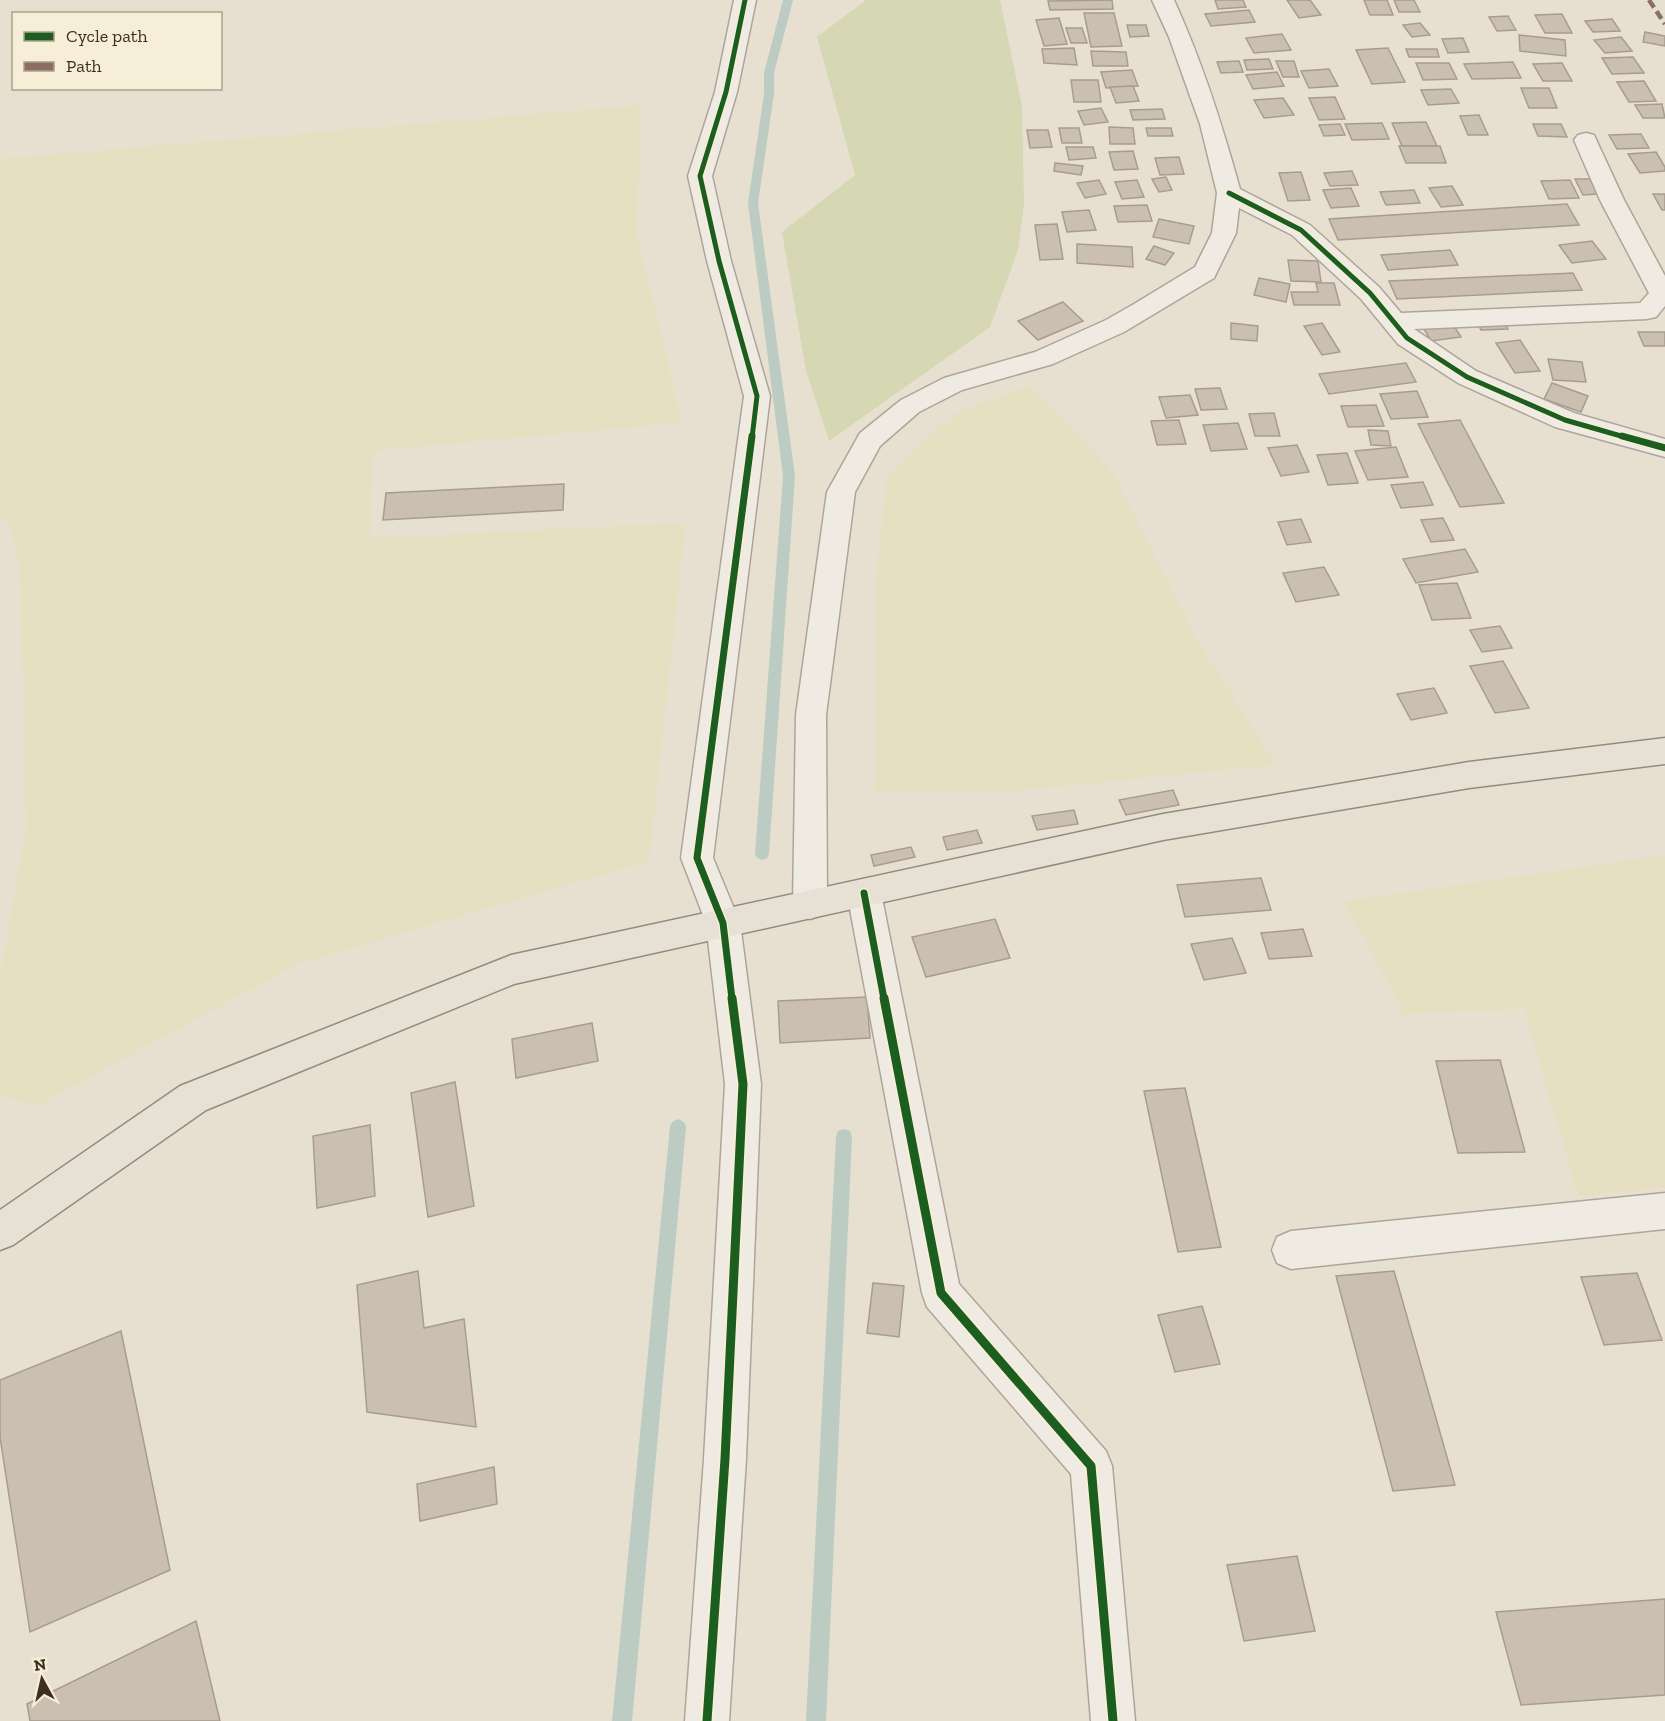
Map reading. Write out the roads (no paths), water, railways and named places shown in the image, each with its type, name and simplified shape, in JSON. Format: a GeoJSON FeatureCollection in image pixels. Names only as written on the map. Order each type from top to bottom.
{"type":"FeatureCollection","features":[{"type":"Feature","properties":{"kind":"main road"},"geometry":{"type":"LineString","coordinates":[[0,1232],[193,1098],[511,970],[1163,827],[1469,775],[1665,751]]}},
{"type":"Feature","properties":{"kind":"street"},"geometry":{"type":"LineString","coordinates":[[707,1721],[725,1459],[743,1084],[723,923],[697,858],[757,396],[719,261],[700,176],[726,92],[745,0]]}},
{"type":"Feature","properties":{"kind":"street"},"geometry":{"type":"LineString","coordinates":[[810,905],[812,704],[841,492],[870,440],[909,406],[953,384],[1019,367],[1078,344],[1134,316],[1204,272],[1224,233],[1229,193],[1211,124],[1180,37],[1162,0]]}},
{"type":"Feature","properties":{"kind":"street"},"geometry":{"type":"LineString","coordinates":[[1394,322],[1656,311],[1662,294],[1612,200],[1586,140]]}},
{"type":"Feature","properties":{"kind":"street"},"geometry":{"type":"LineString","coordinates":[[1229,193],[1301,230],[1370,293],[1407,338],[1467,377],[1564,420],[1665,448]]}},
{"type":"Feature","properties":{"kind":"street"},"geometry":{"type":"LineString","coordinates":[[864,893],[941,1293],[1091,1466],[1113,1721]]}},
{"type":"Feature","properties":{"kind":"street"},"geometry":{"type":"LineString","coordinates":[[1292,1251],[1665,1211]]}},
{"type":"Feature","properties":{"kind":"waterway"},"geometry":{"type":"LineString","coordinates":[[762,854],[789,476],[753,203],[769,94],[769,73],[788,0]]}},
{"type":"Feature","properties":{"kind":"waterway"},"geometry":{"type":"LineString","coordinates":[[622,1721],[678,1127]]}},
{"type":"Feature","properties":{"kind":"waterway"},"geometry":{"type":"LineString","coordinates":[[816,1721],[844,1137]]}}]}
